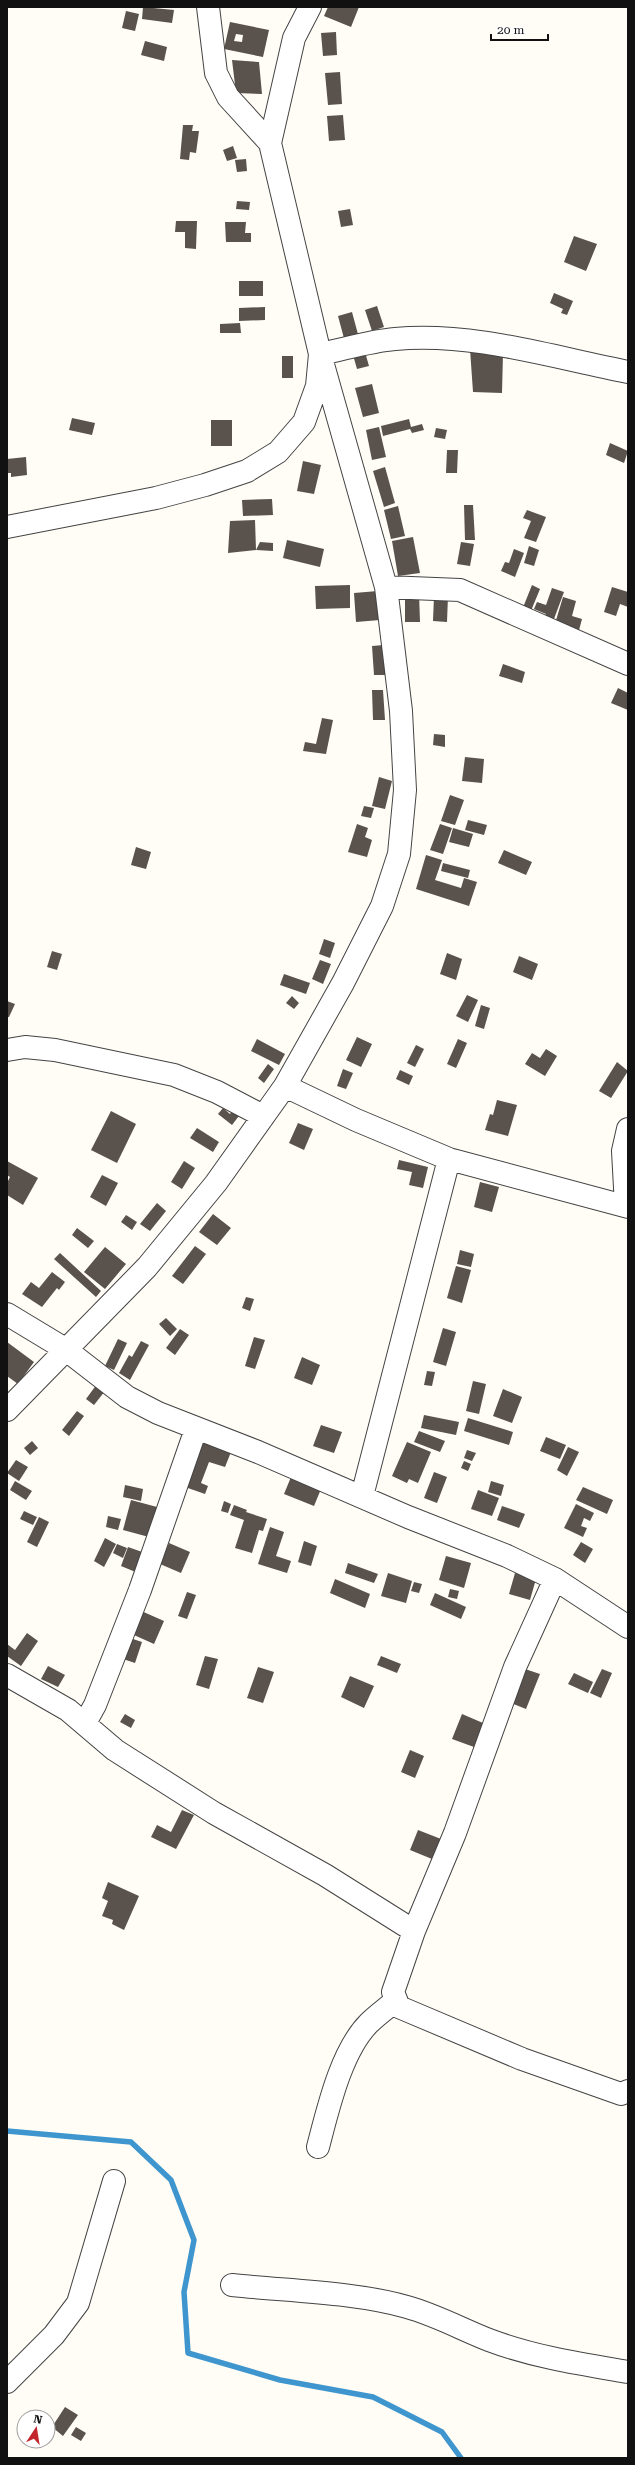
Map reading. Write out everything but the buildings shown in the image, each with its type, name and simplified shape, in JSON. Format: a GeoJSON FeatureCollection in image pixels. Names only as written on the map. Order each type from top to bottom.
{"type":"FeatureCollection","features":[{"type":"Feature","properties":{"kind":"street"},"geometry":{"type":"LineString","coordinates":[[208,7],[216,72],[228,97],[270,143]]}},
{"type":"Feature","properties":{"kind":"street"},"geometry":{"type":"LineString","coordinates":[[7,1410],[65,1349],[147,1267],[216,1183],[285,1086],[344,983],[382,906],[399,854],[405,790],[401,711],[386,587],[320,354],[270,143],[294,38],[310,7]]}},
{"type":"Feature","properties":{"kind":"street"},"geometry":{"type":"LineString","coordinates":[[320,354],[394,339],[465,339],[538,352],[628,372]]}},
{"type":"Feature","properties":{"kind":"street"},"geometry":{"type":"LineString","coordinates":[[7,527],[156,498],[205,485],[247,471],[278,452],[304,422],[317,386],[320,354]]}},
{"type":"Feature","properties":{"kind":"street"},"geometry":{"type":"LineString","coordinates":[[386,587],[460,590],[628,664]]}},
{"type":"Feature","properties":{"kind":"street"},"geometry":{"type":"LineString","coordinates":[[7,1050],[25,1047],[55,1050],[174,1075],[217,1092],[263,1116]]}},
{"type":"Feature","properties":{"kind":"street"},"geometry":{"type":"LineString","coordinates":[[285,1086],[356,1120],[449,1159],[627,1207],[623,1151],[628,1129]]}},
{"type":"Feature","properties":{"kind":"street"},"geometry":{"type":"LineString","coordinates":[[362,1496],[449,1159]]}},
{"type":"Feature","properties":{"kind":"street"},"geometry":{"type":"LineString","coordinates":[[7,1314],[65,1349],[127,1397],[158,1414],[258,1452],[507,1556],[555,1579],[628,1628]]}},
{"type":"Feature","properties":{"kind":"street"},"geometry":{"type":"LineString","coordinates":[[85,1723],[95,1705],[140,1590],[196,1429]]}},
{"type":"Feature","properties":{"kind":"street"},"geometry":{"type":"LineString","coordinates":[[555,1579],[515,1667],[455,1833],[414,1931],[393,1992],[395,2001],[399,2007],[522,2059],[626,2094]]}},
{"type":"Feature","properties":{"kind":"street"},"geometry":{"type":"LineString","coordinates":[[7,1675],[68,1710],[115,1750],[214,1813],[325,1876],[414,1931]]}},
{"type":"Feature","properties":{"kind":"street"},"geometry":{"type":"LineString","coordinates":[[318,2147],[328,2109],[352,2048],[368,2024],[395,2001]]}},
{"type":"Feature","properties":{"kind":"street"},"geometry":{"type":"LineString","coordinates":[[7,2382],[54,2336],[78,2303],[114,2181]]}},
{"type":"Feature","properties":{"kind":"street"},"geometry":{"type":"LineString","coordinates":[[232,2286],[376,2300],[407,2307],[450,2322],[489,2340],[556,2360],[628,2372]]}},
{"type":"Feature","properties":{"kind":"waterway"},"geometry":{"type":"LineString","coordinates":[[7,2131],[131,2142],[171,2180],[194,2240],[184,2292],[188,2353],[280,2380],[373,2397],[442,2432],[461,2458]]}}]}
